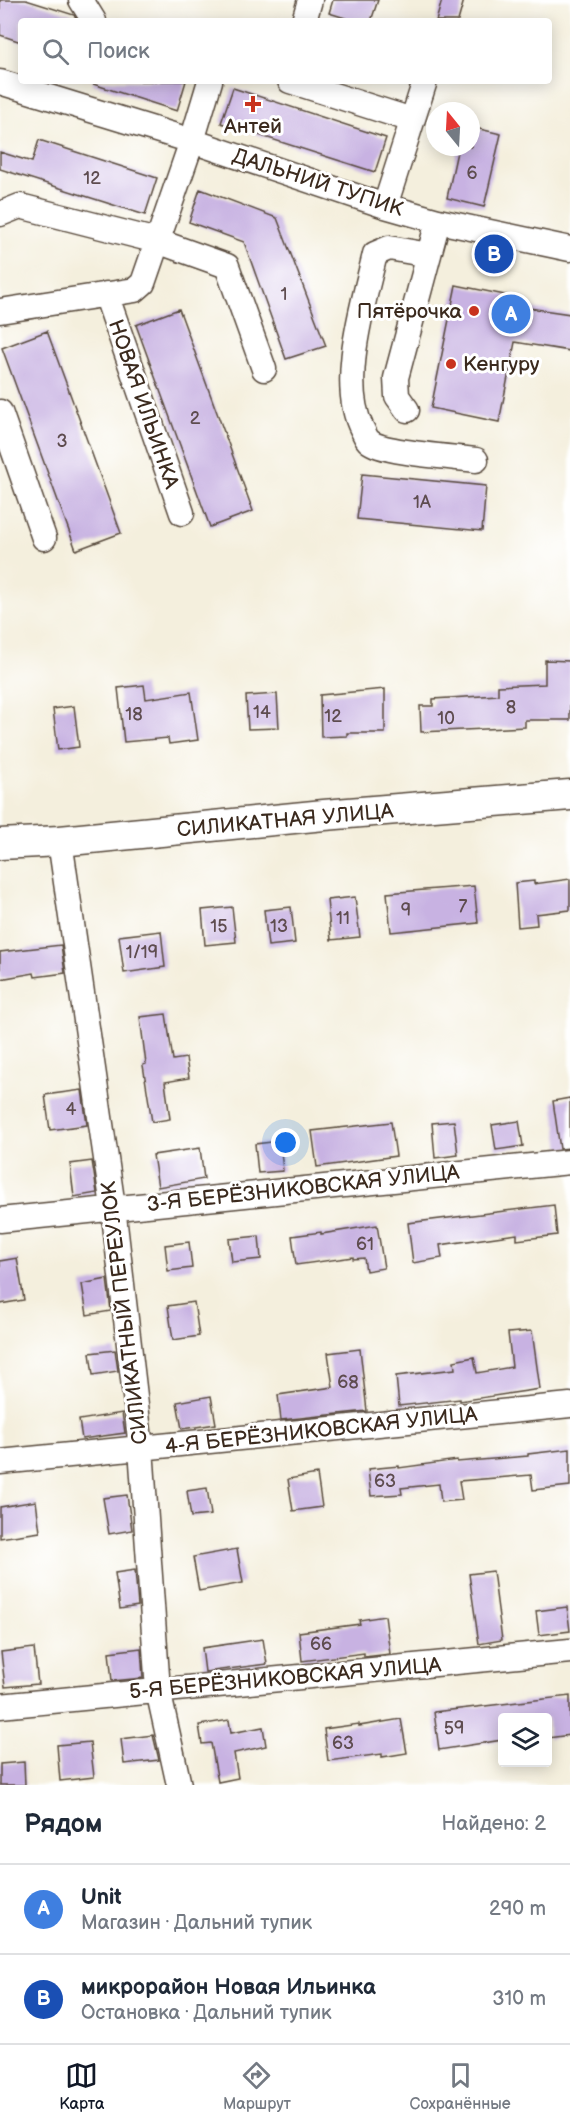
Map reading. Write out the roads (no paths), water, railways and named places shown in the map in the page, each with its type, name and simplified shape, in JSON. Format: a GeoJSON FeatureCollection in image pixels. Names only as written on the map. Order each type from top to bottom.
{"type":"FeatureCollection","features":[{"type":"Feature","properties":{"kind":"street"},"geometry":{"type":"LineString","coordinates":[[81,0],[92,18]]}},
{"type":"Feature","properties":{"kind":"street"},"geometry":{"type":"LineString","coordinates":[[305,18],[310,0]]}},
{"type":"Feature","properties":{"kind":"street","name":"ДАЛЬНИЙ ТУПИК"},"geometry":{"type":"LineString","coordinates":[[0,82],[192,141],[385,206],[438,221],[570,249]]}},
{"type":"Feature","properties":{"kind":"street","name":"НОВАЯ ИЛЬИНКА"},"geometry":{"type":"LineString","coordinates":[[0,311],[135,290],[143,283],[209,84]]}},
{"type":"Feature","properties":{"kind":"street"},"geometry":{"type":"LineString","coordinates":[[299,84],[412,120]]}},
{"type":"Feature","properties":{"kind":"street"},"geometry":{"type":"LineString","coordinates":[[385,206],[424,84]]}},
{"type":"Feature","properties":{"kind":"street"},"geometry":{"type":"LineString","coordinates":[[0,214],[20,206],[158,242],[227,266],[264,369]]}},
{"type":"Feature","properties":{"kind":"street"},"geometry":{"type":"LineString","coordinates":[[407,410],[397,396],[396,378],[438,221]]}},
{"type":"Feature","properties":{"kind":"street"},"geometry":{"type":"LineString","coordinates":[[429,255],[390,248],[375,254],[354,352],[353,398],[358,420],[368,441],[385,449],[477,460]]}},
{"type":"Feature","properties":{"kind":"street","name":"НОВАЯ ИЛЬИНКА"},"geometry":{"type":"LineString","coordinates":[[106,294],[182,513]]}},
{"type":"Feature","properties":{"kind":"street"},"geometry":{"type":"LineString","coordinates":[[0,412],[44,538]]}},
{"type":"Feature","properties":{"kind":"street","name":"СИЛИКАТНАЯ УЛИЦА"},"geometry":{"type":"LineString","coordinates":[[0,844],[60,841],[324,815],[570,795]]}},
{"type":"Feature","properties":{"kind":"street","name":"СИЛИКАТНЫЙ ПЕРЕУЛОК"},"geometry":{"type":"LineString","coordinates":[[60,841],[113,1207],[141,1448],[158,1690],[180,1785]]}},
{"type":"Feature","properties":{"kind":"street","name":"3-Я БЕРЁЗНИКОВСКАЯ УЛИЦА"},"geometry":{"type":"LineString","coordinates":[[0,1220],[570,1162]]}},
{"type":"Feature","properties":{"kind":"street","name":"4-Я БЕРЁЗНИКОВСКАЯ УЛИЦА"},"geometry":{"type":"LineString","coordinates":[[0,1462],[570,1405]]}},
{"type":"Feature","properties":{"kind":"street","name":"5-Я БЕРЁЗНИКОВСКАЯ УЛИЦА"},"geometry":{"type":"LineString","coordinates":[[0,1706],[570,1651]]}},
{"type":"Feature","properties":{"kind":"place","name":"Антей"},"geometry":{"type":"Point","coordinates":[253,104]}},
{"type":"Feature","properties":{"kind":"place","name":"микрорайон Новая Ильинка"},"geometry":{"type":"Point","coordinates":[494,254]}},
{"type":"Feature","properties":{"kind":"place","name":"Пятёрочка"},"geometry":{"type":"Point","coordinates":[474,311]}},
{"type":"Feature","properties":{"kind":"place","name":"Unit"},"geometry":{"type":"Point","coordinates":[511,314]}},
{"type":"Feature","properties":{"kind":"place","name":"Кенгуру"},"geometry":{"type":"Point","coordinates":[451,364]}}]}
